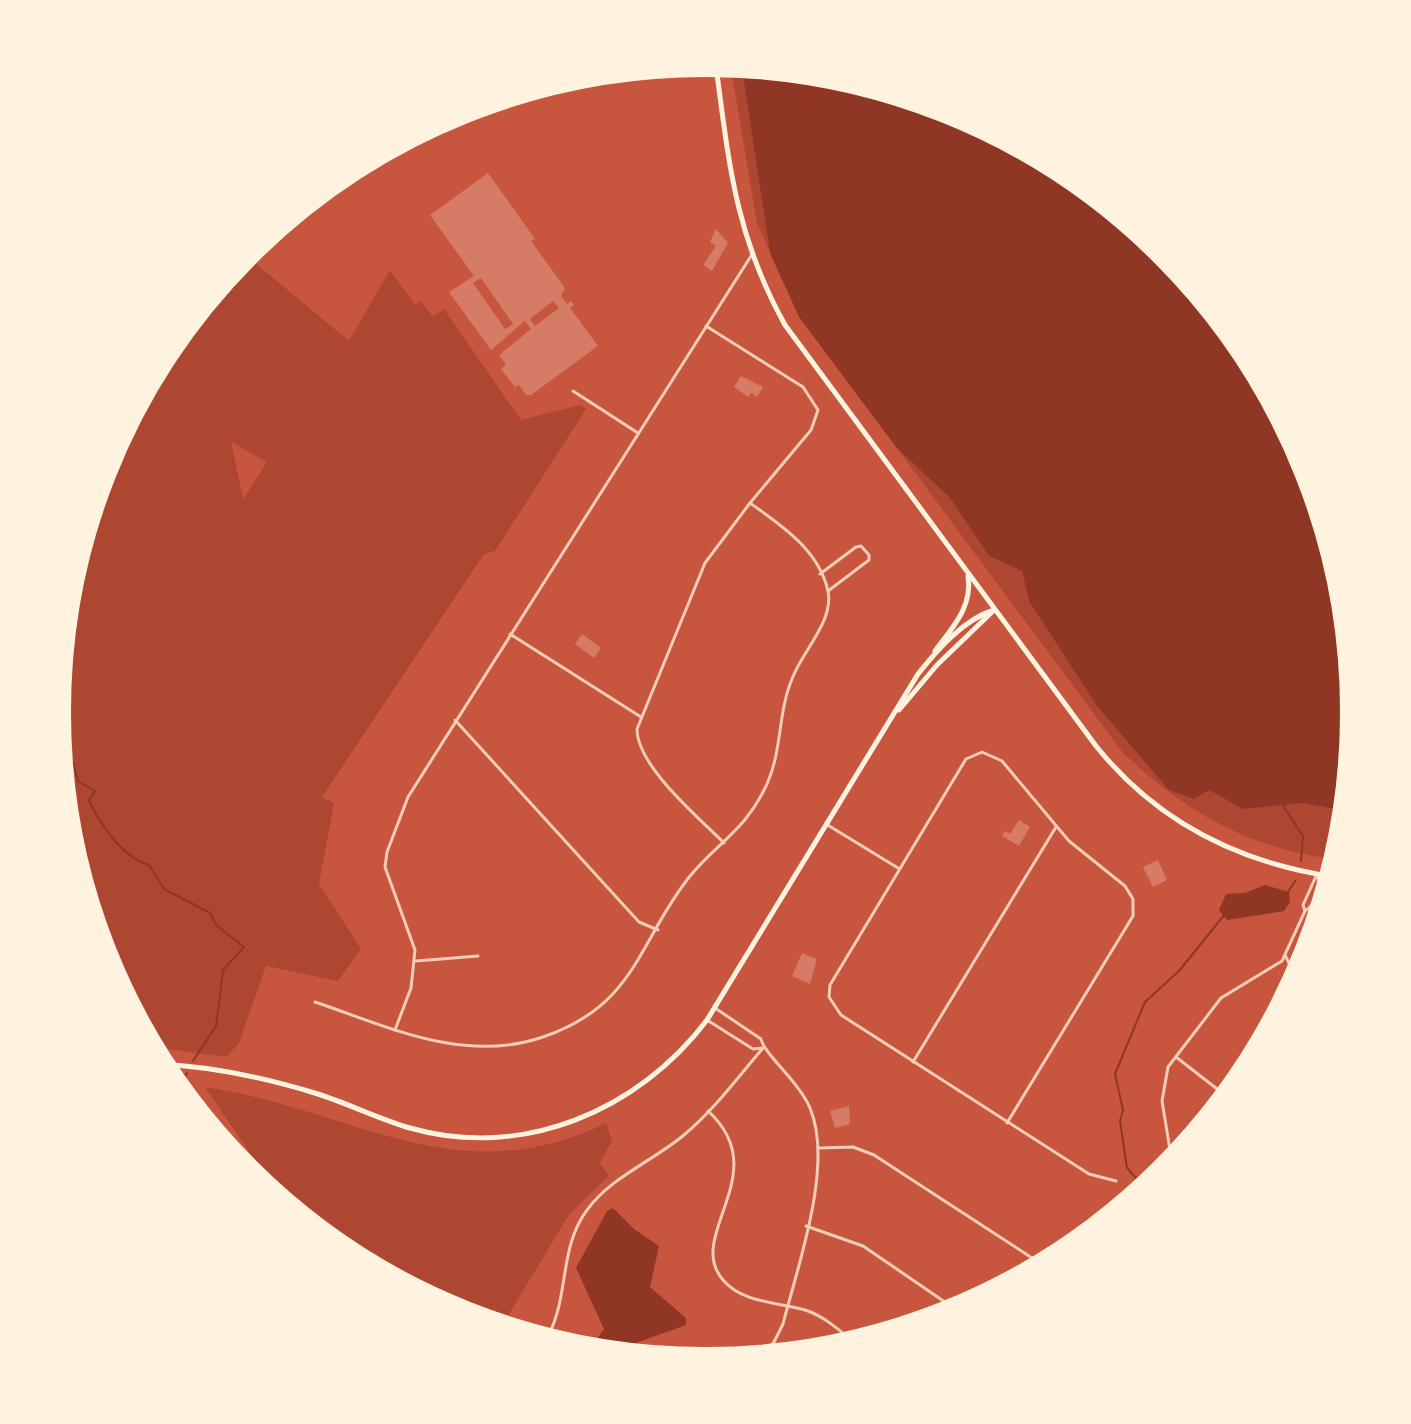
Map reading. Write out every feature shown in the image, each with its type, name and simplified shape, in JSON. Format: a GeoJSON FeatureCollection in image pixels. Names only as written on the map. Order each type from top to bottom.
{"type":"FeatureCollection","features":[{"type":"Feature","properties":{"kind":"main road"},"geometry":{"type":"LineString","coordinates":[[717,73],[735,202],[751,256],[766,290],[794,338],[1110,764],[1155,806],[1192,831],[1242,855],[1324,875]]}},
{"type":"Feature","properties":{"kind":"main road"},"geometry":{"type":"LineString","coordinates":[[897,712],[901,696],[965,608],[970,587],[968,575]]}},
{"type":"Feature","properties":{"kind":"main road"},"geometry":{"type":"LineString","coordinates":[[923,667],[972,621],[994,610]]}},
{"type":"Feature","properties":{"kind":"main road"},"geometry":{"type":"LineString","coordinates":[[173,1066],[286,1084],[431,1132],[500,1137],[550,1129],[621,1100],[662,1070],[707,1020],[897,712],[937,665],[994,610]]}},
{"type":"Feature","properties":{"kind":"street"},"geometry":{"type":"LineString","coordinates":[[395,1030],[411,988],[416,961],[410,927],[386,877],[385,858],[408,797],[751,256]]}},
{"type":"Feature","properties":{"kind":"street"},"geometry":{"type":"LineString","coordinates":[[706,326],[803,387],[818,410],[811,430],[705,563],[641,717],[637,737],[643,754],[724,843]]}},
{"type":"Feature","properties":{"kind":"street"},"geometry":{"type":"LineString","coordinates":[[573,391],[638,433]]}},
{"type":"Feature","properties":{"kind":"street"},"geometry":{"type":"LineString","coordinates":[[315,1002],[425,1040],[474,1047],[513,1044],[544,1037],[577,1021],[609,997],[637,965],[690,876],[749,818],[768,782],[791,680],[826,617],[828,591],[795,535],[750,503]]}},
{"type":"Feature","properties":{"kind":"street"},"geometry":{"type":"LineString","coordinates":[[820,574],[856,547],[861,546],[869,555],[869,560],[828,591]]}},
{"type":"Feature","properties":{"kind":"street"},"geometry":{"type":"LineString","coordinates":[[510,634],[641,717]]}},
{"type":"Feature","properties":{"kind":"street"},"geometry":{"type":"LineString","coordinates":[[455,720],[639,922],[658,930]]}},
{"type":"Feature","properties":{"kind":"street"},"geometry":{"type":"LineString","coordinates":[[1007,1123],[1134,912],[1133,899],[1125,886],[1056,827],[1002,761],[989,753],[976,753],[966,759],[828,991],[841,1015],[1007,1123],[1089,1174],[1116,1181]]}},
{"type":"Feature","properties":{"kind":"street"},"geometry":{"type":"LineString","coordinates":[[826,824],[899,869]]}},
{"type":"Feature","properties":{"kind":"street"},"geometry":{"type":"LineString","coordinates":[[913,1062],[1056,827]]}},
{"type":"Feature","properties":{"kind":"street"},"geometry":{"type":"LineString","coordinates":[[1305,911],[1303,905],[1317,874]]}},
{"type":"Feature","properties":{"kind":"street"},"geometry":{"type":"LineString","coordinates":[[1170,1151],[1162,1101],[1163,1081],[1176,1057],[1221,998],[1236,986],[1271,969],[1285,955],[1320,883],[1317,874]]}},
{"type":"Feature","properties":{"kind":"street"},"geometry":{"type":"LineString","coordinates":[[1285,955],[1291,968]]}},
{"type":"Feature","properties":{"kind":"street"},"geometry":{"type":"LineString","coordinates":[[416,961],[478,956]]}},
{"type":"Feature","properties":{"kind":"street"},"geometry":{"type":"LineString","coordinates":[[715,1008],[761,1039],[763,1048],[781,1064],[810,1107],[819,1148],[817,1181],[787,1307],[780,1332],[767,1348]]}},
{"type":"Feature","properties":{"kind":"street"},"geometry":{"type":"LineString","coordinates":[[707,1020],[753,1049],[763,1048]]}},
{"type":"Feature","properties":{"kind":"street"},"geometry":{"type":"LineString","coordinates":[[549,1332],[561,1305],[570,1242],[586,1210],[611,1186],[681,1138],[763,1048]]}},
{"type":"Feature","properties":{"kind":"street"},"geometry":{"type":"LineString","coordinates":[[1176,1057],[1220,1091]]}},
{"type":"Feature","properties":{"kind":"street"},"geometry":{"type":"LineString","coordinates":[[708,1111],[727,1131],[736,1156],[713,1252],[715,1266],[723,1281],[737,1292],[816,1315],[845,1336]]}},
{"type":"Feature","properties":{"kind":"street"},"geometry":{"type":"LineString","coordinates":[[819,1148],[853,1147],[874,1155],[1035,1260]]}},
{"type":"Feature","properties":{"kind":"street"},"geometry":{"type":"LineString","coordinates":[[806,1226],[863,1246],[948,1304]]}},
{"type":"Feature","properties":{"kind":"shaded area"},"geometry":{"type":"Polygon","coordinates":[[[732,73],[743,74],[770,252],[757,223],[732,73]]]}},
{"type":"Feature","properties":{"kind":"shaded area"},"geometry":{"type":"Polygon","coordinates":[[[743,74],[789,78],[871,94],[911,106],[988,138],[1061,180],[1127,231],[1158,260],[1213,323],[1259,392],[1279,429],[1311,506],[1333,587],[1344,670],[1344,754],[1338,810],[1304,803],[1243,809],[1209,790],[1194,799],[1169,790],[1097,706],[1029,601],[1022,571],[989,556],[950,498],[896,447],[799,317],[770,253],[743,74]]]}},
{"type":"Feature","properties":{"kind":"shaded area"},"geometry":{"type":"Polygon","coordinates":[[[252,261],[349,341],[390,270],[415,305],[421,301],[433,317],[444,309],[521,420],[580,405],[586,409],[495,551],[484,554],[322,797],[334,803],[319,884],[361,949],[338,981],[266,966],[239,1043],[226,1057],[162,1048],[159,1038],[152,1032],[132,995],[100,918],[78,837],[71,795],[66,712],[71,629],[78,587],[100,506],[132,429],[152,392],[198,323],[252,261]],[[231,442],[243,498],[267,462],[231,442]]]}},
{"type":"Feature","properties":{"kind":"shaded area"},"geometry":{"type":"Polygon","coordinates":[[[896,447],[950,498],[989,556],[1022,571],[1029,601],[1209,790],[1243,809],[1304,803],[1338,810],[1328,858],[1277,847],[1222,825],[1172,794],[1123,753],[896,447]]]}},
{"type":"Feature","properties":{"kind":"shaded area"},"geometry":{"type":"Polygon","coordinates":[[[1265,885],[1289,892],[1290,902],[1284,911],[1227,920],[1219,910],[1226,894],[1245,893],[1265,885]]]}},
{"type":"Feature","properties":{"kind":"shaded area"},"geometry":{"type":"Polygon","coordinates":[[[205,1087],[258,1098],[404,1140],[452,1149],[501,1151],[552,1143],[606,1123],[612,1141],[600,1163],[609,1176],[570,1213],[506,1320],[423,1286],[386,1266],[316,1219],[265,1175],[205,1087]]]}},
{"type":"Feature","properties":{"kind":"shaded area"},"geometry":{"type":"Polygon","coordinates":[[[613,1208],[634,1229],[659,1246],[650,1287],[686,1318],[686,1325],[636,1343],[636,1347],[595,1341],[604,1329],[576,1268],[607,1211],[613,1208]]]}},
{"type":"Feature","properties":{"kind":"building"},"geometry":{"type":"Polygon","coordinates":[[[488,173],[565,288],[561,296],[567,304],[571,301],[574,305],[570,308],[598,346],[531,395],[526,395],[519,385],[515,387],[501,369],[506,365],[499,355],[531,329],[525,321],[491,350],[449,292],[474,276],[430,215],[488,173]],[[481,278],[473,283],[505,329],[513,324],[481,278]],[[553,301],[530,319],[535,326],[559,308],[553,301]]]}},
{"type":"Feature","properties":{"kind":"building"},"geometry":{"type":"Polygon","coordinates":[[[716,229],[728,243],[712,271],[703,265],[716,246],[710,242],[716,229]]]}},
{"type":"Feature","properties":{"kind":"building"},"geometry":{"type":"Polygon","coordinates":[[[741,376],[763,387],[757,397],[751,393],[748,397],[734,387],[741,376]]]}},
{"type":"Feature","properties":{"kind":"building"},"geometry":{"type":"Polygon","coordinates":[[[582,634],[601,648],[594,658],[575,644],[582,634]]]}},
{"type":"Feature","properties":{"kind":"building"},"geometry":{"type":"Polygon","coordinates":[[[1019,820],[1030,827],[1019,846],[1002,836],[1005,831],[1010,834],[1019,820]]]}},
{"type":"Feature","properties":{"kind":"building"},"geometry":{"type":"Polygon","coordinates":[[[1158,860],[1167,880],[1153,887],[1143,867],[1158,860]]]}},
{"type":"Feature","properties":{"kind":"building"},"geometry":{"type":"Polygon","coordinates":[[[802,953],[817,959],[810,984],[792,976],[802,953]]]}},
{"type":"Feature","properties":{"kind":"building"},"geometry":{"type":"Polygon","coordinates":[[[849,1106],[850,1124],[835,1128],[830,1111],[849,1106]]]}},
{"type":"Feature","properties":{"kind":"waterway"},"geometry":{"type":"LineString","coordinates":[[66,716],[66,723]]}},
{"type":"Feature","properties":{"kind":"waterway"},"geometry":{"type":"LineString","coordinates":[[67,739],[78,781],[95,791],[89,800],[113,838],[130,855],[149,865],[164,889],[210,913],[216,925],[244,947],[223,970],[216,1026],[193,1061]]}},
{"type":"Feature","properties":{"kind":"waterway"},"geometry":{"type":"LineString","coordinates":[[1282,804],[1303,836],[1301,861]]}},
{"type":"Feature","properties":{"kind":"waterway"},"geometry":{"type":"LineString","coordinates":[[1287,893],[1296,880]]}},
{"type":"Feature","properties":{"kind":"waterway"},"geometry":{"type":"LineString","coordinates":[[1138,1183],[1127,1168],[1120,1121],[1123,1110],[1115,1074],[1145,1002],[1179,971],[1225,914]]}},
{"type":"Feature","properties":{"kind":"waterway"},"geometry":{"type":"LineString","coordinates":[[183,1080],[187,1073]]}}]}
